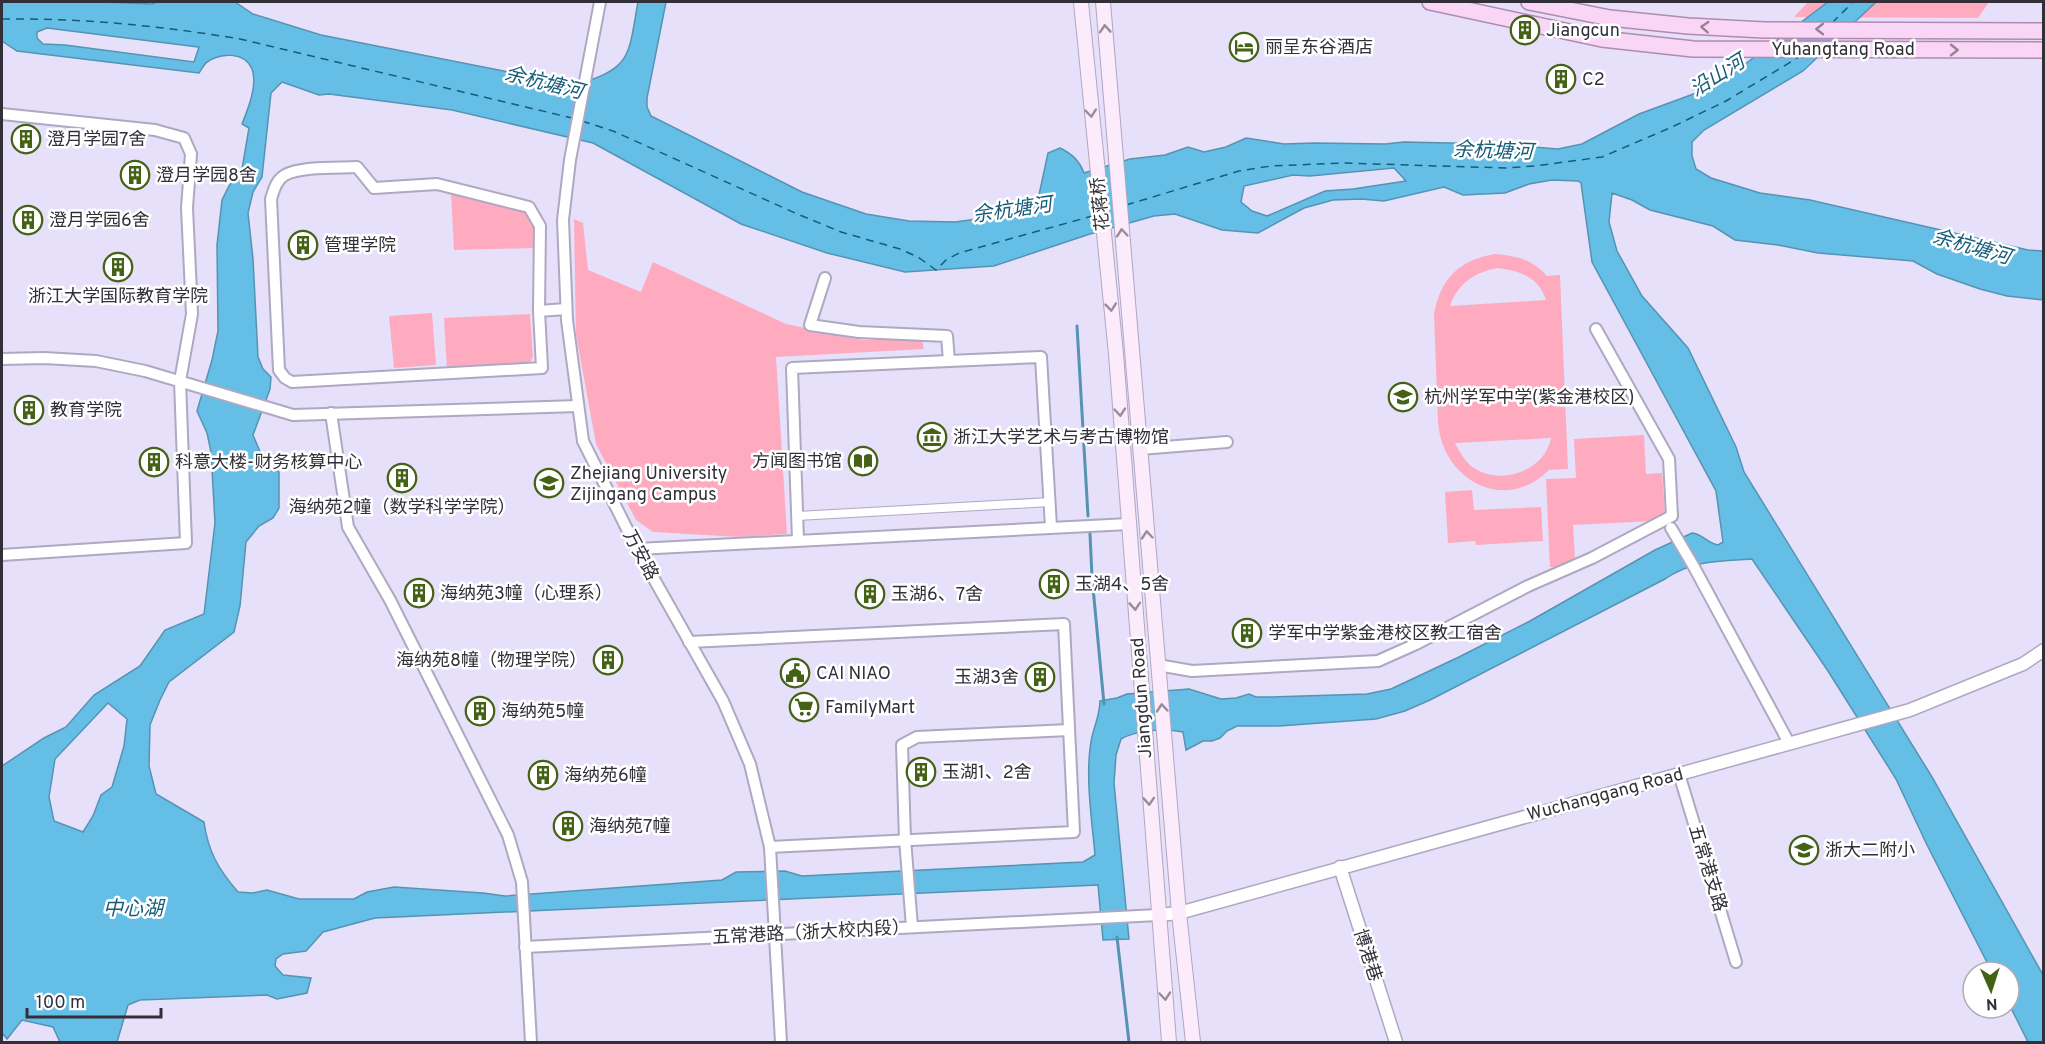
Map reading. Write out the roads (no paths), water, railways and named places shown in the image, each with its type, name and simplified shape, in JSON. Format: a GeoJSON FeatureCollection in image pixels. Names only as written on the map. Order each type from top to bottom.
{"type":"FeatureCollection","features":[{"type":"Feature","properties":{"kind":"main road","name":"花蒋桥"},"geometry":{"type":"LineString","coordinates":[[1081,2],[1116,354]]}},
{"type":"Feature","properties":{"kind":"main road","name":"花蒋桥"},"geometry":{"type":"LineString","coordinates":[[1103,2],[1132,354]]}},
{"type":"Feature","properties":{"kind":"main road","name":"Yuhangtang Road"},"geometry":{"type":"LineString","coordinates":[[1430,2],[1602,39],[1693,49],[2043,50]]}},
{"type":"Feature","properties":{"kind":"main road","name":"Yuhangtang Road"},"geometry":{"type":"LineString","coordinates":[[1529,2],[1610,18],[1688,26],[1764,30],[2043,31]]}},
{"type":"Feature","properties":{"kind":"main road","name":"Jiangdun Road"},"geometry":{"type":"LineString","coordinates":[[1116,354],[1169,1042]]}},
{"type":"Feature","properties":{"kind":"main road","name":"Jiangdun Road"},"geometry":{"type":"LineString","coordinates":[[1132,354],[1192,1042]]}},
{"type":"Feature","properties":{"kind":"street","name":"万安路"},"geometry":{"type":"LineString","coordinates":[[600,2],[570,160],[563,220],[566,309],[583,441],[637,549],[723,701],[750,764],[770,847],[781,1042]]}},
{"type":"Feature","properties":{"kind":"street"},"geometry":{"type":"LineString","coordinates":[[2,114],[155,130],[184,138],[191,154],[187,208],[192,314],[180,381],[186,543],[2,555]]}},
{"type":"Feature","properties":{"kind":"street"},"geometry":{"type":"LineString","coordinates":[[357,167],[374,188],[437,184],[529,207],[540,226],[538,311],[542,368],[292,382],[285,378],[279,370],[271,199],[276,185],[286,175],[307,169],[357,167]]}},
{"type":"Feature","properties":{"kind":"street"},"geometry":{"type":"LineString","coordinates":[[825,278],[810,325],[860,332],[947,336],[949,361]]}},
{"type":"Feature","properties":{"kind":"street"},"geometry":{"type":"LineString","coordinates":[[538,311],[566,309]]}},
{"type":"Feature","properties":{"kind":"street"},"geometry":{"type":"LineString","coordinates":[[1159,671],[1378,661],[1416,645],[1528,586],[1592,558],[1672,516],[1670,459],[1596,329]]}},
{"type":"Feature","properties":{"kind":"street"},"geometry":{"type":"LineString","coordinates":[[798,540],[792,368],[1041,357],[1051,527]]}},
{"type":"Feature","properties":{"kind":"street"},"geometry":{"type":"LineString","coordinates":[[2,359],[44,358],[96,362],[145,371],[293,415],[578,406]]}},
{"type":"Feature","properties":{"kind":"street"},"geometry":{"type":"LineString","coordinates":[[331,413],[348,527],[390,600],[508,835],[522,882],[531,1042]]}},
{"type":"Feature","properties":{"kind":"street"},"geometry":{"type":"LineString","coordinates":[[1140,449],[1227,442]]}},
{"type":"Feature","properties":{"kind":"street"},"geometry":{"type":"LineString","coordinates":[[797,516],[1050,502]]}},
{"type":"Feature","properties":{"kind":"street"},"geometry":{"type":"LineString","coordinates":[[637,549],[1129,524]]}},
{"type":"Feature","properties":{"kind":"street"},"geometry":{"type":"LineString","coordinates":[[1674,533],[1789,743]]}},
{"type":"Feature","properties":{"kind":"street"},"geometry":{"type":"LineString","coordinates":[[689,642],[1064,624],[1074,832],[770,847]]}},
{"type":"Feature","properties":{"kind":"street","name":"Wuchanggang Road"},"geometry":{"type":"LineString","coordinates":[[1158,915],[1179,913],[1910,710],[2022,664],[2043,650]]}},
{"type":"Feature","properties":{"kind":"street"},"geometry":{"type":"LineString","coordinates":[[912,927],[905,839],[902,746],[917,737],[1069,730]]}},
{"type":"Feature","properties":{"kind":"street","name":"五常港支路"},"geometry":{"type":"LineString","coordinates":[[1679,774],[1736,962]]}},
{"type":"Feature","properties":{"kind":"street","name":"博港巷"},"geometry":{"type":"LineString","coordinates":[[1340,867],[1396,1042]]}},
{"type":"Feature","properties":{"kind":"street","name":"五常港路（浙大校内段）"},"geometry":{"type":"LineString","coordinates":[[525,947],[1158,915]]}},
{"type":"Feature","properties":{"kind":"water"},"geometry":{"type":"Polygon","coordinates":[[[2,2],[152,4],[157,2],[235,2],[253,14],[321,35],[575,85],[594,79],[618,66],[629,48],[638,2],[666,2],[647,98],[647,107],[651,116],[802,192],[866,214],[909,221],[955,222],[1020,213],[1034,204],[1039,195],[1048,153],[1060,148],[1075,158],[1084,173],[1130,159],[1165,155],[1188,147],[1204,152],[1226,147],[1246,138],[1284,144],[1404,142],[1496,144],[1558,149],[1582,144],[1639,114],[1707,89],[1737,70],[1828,2],[1876,2],[1803,71],[1704,130],[1692,142],[1692,156],[1696,169],[1711,178],[1760,193],[1810,200],[2028,250],[2043,251],[2043,300],[2007,296],[1980,289],[1937,274],[1913,261],[1818,253],[1735,240],[1713,226],[1650,210],[1612,193],[1609,222],[1617,251],[1642,296],[1688,348],[1736,447],[1744,472],[1932,777],[2043,975],[2043,1042],[2028,1042],[2017,1020],[2021,1020],[2021,960],[1986,960],[1896,779],[1828,671],[1752,559],[1718,561],[1685,568],[1405,711],[1376,719],[1279,726],[1237,726],[1220,738],[1203,741],[1186,750],[1183,732],[1151,731],[1121,739],[1116,755],[1114,783],[1129,939],[1103,940],[1098,885],[375,918],[323,932],[306,951],[283,954],[276,959],[275,966],[283,975],[311,978],[307,993],[277,999],[267,995],[140,1000],[128,1005],[117,1042],[60,1042],[53,1027],[22,1020],[7,1039],[2,1033],[2,766],[44,738],[66,727],[94,695],[140,666],[165,630],[204,614],[215,523],[211,452],[207,433],[197,411],[218,331],[217,245],[222,200],[242,169],[249,128],[242,124],[252,97],[254,82],[254,75],[248,63],[232,55],[207,62],[199,73],[17,51],[2,41],[2,2]],[[47,28],[37,32],[37,38],[43,44],[194,62],[199,47],[47,28]],[[282,82],[271,93],[262,177],[253,192],[248,213],[253,259],[258,357],[263,369],[271,377],[270,389],[253,435],[261,454],[279,472],[279,508],[273,518],[259,526],[246,542],[240,606],[234,632],[169,682],[150,725],[149,766],[156,794],[204,822],[208,843],[215,860],[238,892],[253,893],[267,890],[299,899],[354,899],[367,892],[394,887],[505,896],[722,880],[736,872],[785,871],[802,876],[1083,862],[1095,855],[1089,755],[1100,701],[1127,694],[1189,689],[1221,699],[1249,694],[1256,697],[1271,697],[1367,694],[1391,689],[1530,621],[1655,550],[1692,533],[1714,544],[1718,545],[1723,542],[1716,491],[1592,262],[1581,183],[1578,181],[1552,180],[1529,184],[1505,193],[1463,195],[1444,187],[1384,201],[1333,200],[1304,208],[1258,233],[1222,230],[1175,214],[1154,216],[1090,234],[994,266],[905,272],[827,253],[741,224],[593,143],[452,110],[329,94],[319,95],[282,82]],[[1394,168],[1310,176],[1293,175],[1244,186],[1241,202],[1252,211],[1267,216],[1325,191],[1406,181],[1394,168]],[[108,703],[55,759],[49,797],[54,821],[83,832],[93,816],[101,795],[112,787],[124,746],[127,719],[108,703]]]}},
{"type":"Feature","properties":{"kind":"waterway"},"geometry":{"type":"LineString","coordinates":[[1077,326],[1088,516]]}},
{"type":"Feature","properties":{"kind":"waterway"},"geometry":{"type":"LineString","coordinates":[[1090,534],[1104,704]]}},
{"type":"Feature","properties":{"kind":"waterway"},"geometry":{"type":"LineString","coordinates":[[1117,937],[1129,1042]]}},
{"type":"Feature","properties":{"kind":"place","name":"Jiangcun"},"geometry":{"type":"Point","coordinates":[1525,30]}},
{"type":"Feature","properties":{"kind":"place","name":"丽呈东谷酒店"},"geometry":{"type":"Point","coordinates":[1244,47]}},
{"type":"Feature","properties":{"kind":"place","name":"C2"},"geometry":{"type":"Point","coordinates":[1561,79]}},
{"type":"Feature","properties":{"kind":"place","name":"澄月学园7舍"},"geometry":{"type":"Point","coordinates":[26,139]}},
{"type":"Feature","properties":{"kind":"place","name":"澄月学园8舍"},"geometry":{"type":"Point","coordinates":[135,175]}},
{"type":"Feature","properties":{"kind":"place","name":"澄月学园6舍"},"geometry":{"type":"Point","coordinates":[28,220]}},
{"type":"Feature","properties":{"kind":"place","name":"管理学院"},"geometry":{"type":"Point","coordinates":[303,245]}},
{"type":"Feature","properties":{"kind":"place","name":"浙江大学国际教育学院"},"geometry":{"type":"Point","coordinates":[118,267]}},
{"type":"Feature","properties":{"kind":"place","name":"杭州学军中学(紫金港校区)"},"geometry":{"type":"Point","coordinates":[1403,397]}},
{"type":"Feature","properties":{"kind":"place","name":"教育学院"},"geometry":{"type":"Point","coordinates":[29,410]}},
{"type":"Feature","properties":{"kind":"place","name":"浙江大学艺术与考古博物馆"},"geometry":{"type":"Point","coordinates":[932,437]}},
{"type":"Feature","properties":{"kind":"place","name":"方闻图书馆"},"geometry":{"type":"Point","coordinates":[863,461]}},
{"type":"Feature","properties":{"kind":"place","name":"科意大楼-财务核算中心"},"geometry":{"type":"Point","coordinates":[154,462]}},
{"type":"Feature","properties":{"kind":"place","name":"海纳苑2幢（数学科学学院）"},"geometry":{"type":"Point","coordinates":[402,478]}},
{"type":"Feature","properties":{"kind":"place","name":"Zhejiang University Zijingang Campus"},"geometry":{"type":"Point","coordinates":[549,483]}},
{"type":"Feature","properties":{"kind":"place","name":"玉湖4、5舍"},"geometry":{"type":"Point","coordinates":[1054,584]}},
{"type":"Feature","properties":{"kind":"place","name":"海纳苑3幢（心理系）"},"geometry":{"type":"Point","coordinates":[419,593]}},
{"type":"Feature","properties":{"kind":"place","name":"玉湖6、7舍"},"geometry":{"type":"Point","coordinates":[870,594]}},
{"type":"Feature","properties":{"kind":"place","name":"学军中学紫金港校区教工宿舍"},"geometry":{"type":"Point","coordinates":[1247,633]}},
{"type":"Feature","properties":{"kind":"place","name":"海纳苑8幢（物理学院）"},"geometry":{"type":"Point","coordinates":[608,660]}},
{"type":"Feature","properties":{"kind":"place","name":"CAI NIAO"},"geometry":{"type":"Point","coordinates":[795,673]}},
{"type":"Feature","properties":{"kind":"place","name":"玉湖3舍"},"geometry":{"type":"Point","coordinates":[1040,677]}},
{"type":"Feature","properties":{"kind":"place","name":"FamilyMart"},"geometry":{"type":"Point","coordinates":[804,707]}},
{"type":"Feature","properties":{"kind":"place","name":"海纳苑5幢"},"geometry":{"type":"Point","coordinates":[480,711]}},
{"type":"Feature","properties":{"kind":"place","name":"玉湖1、2舍"},"geometry":{"type":"Point","coordinates":[921,772]}},
{"type":"Feature","properties":{"kind":"place","name":"海纳苑6幢"},"geometry":{"type":"Point","coordinates":[543,775]}},
{"type":"Feature","properties":{"kind":"place","name":"海纳苑7幢"},"geometry":{"type":"Point","coordinates":[568,826]}},
{"type":"Feature","properties":{"kind":"place","name":"浙大二附小"},"geometry":{"type":"Point","coordinates":[1804,850]}},
{"type":"Feature","properties":{"kind":"water label","name":"沿山河"},"geometry":{"type":"Point","coordinates":[1717,75]}},
{"type":"Feature","properties":{"kind":"water label","name":"余杭塘河"},"geometry":{"type":"Point","coordinates":[544,82]}},
{"type":"Feature","properties":{"kind":"water label","name":"余杭塘河"},"geometry":{"type":"Point","coordinates":[1493,150]}},
{"type":"Feature","properties":{"kind":"water label","name":"余杭塘河"},"geometry":{"type":"Point","coordinates":[1012,209]}},
{"type":"Feature","properties":{"kind":"water label","name":"余杭塘河"},"geometry":{"type":"Point","coordinates":[1972,246]}},
{"type":"Feature","properties":{"kind":"water label","name":"中心湖"},"geometry":{"type":"Point","coordinates":[133,908]}}]}
